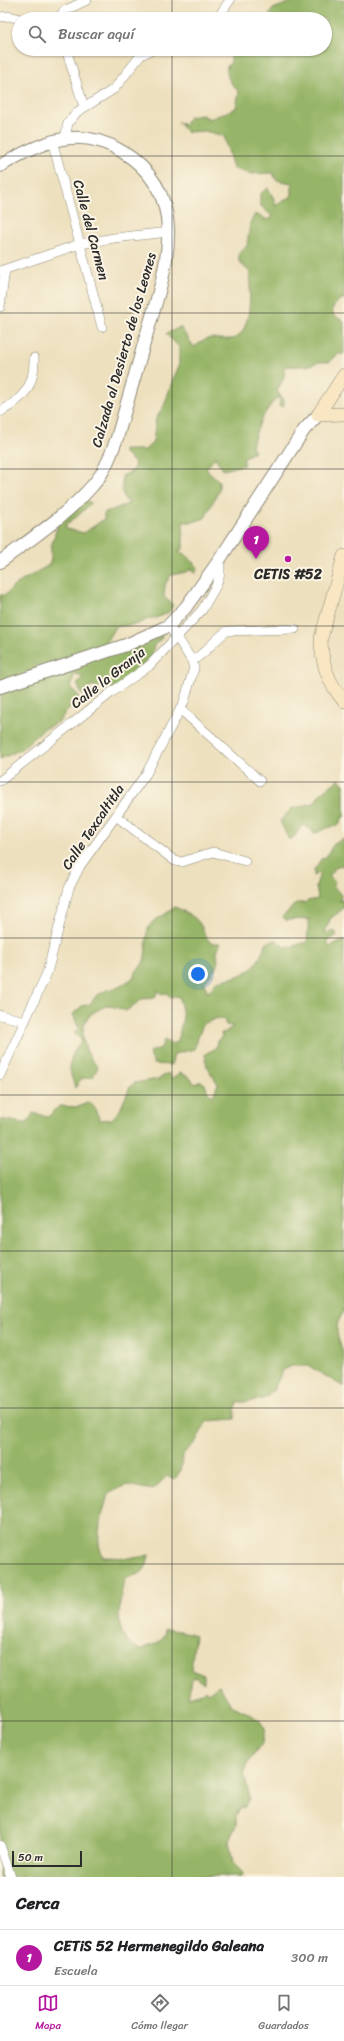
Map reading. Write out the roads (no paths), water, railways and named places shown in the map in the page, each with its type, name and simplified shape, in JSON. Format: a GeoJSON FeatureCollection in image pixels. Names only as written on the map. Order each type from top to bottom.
{"type":"FeatureCollection","features":[{"type":"Feature","properties":{"kind":"main road"},"geometry":{"type":"LineString","coordinates":[[318,415],[344,375]]}},
{"type":"Feature","properties":{"kind":"main road"},"geometry":{"type":"LineString","coordinates":[[318,415],[344,414]]}},
{"type":"Feature","properties":{"kind":"main road"},"geometry":{"type":"LineString","coordinates":[[344,556],[321,638],[321,651],[326,672],[336,692],[344,701]]}},
{"type":"Feature","properties":{"kind":"street"},"geometry":{"type":"LineString","coordinates":[[63,12],[88,0]]}},
{"type":"Feature","properties":{"kind":"street"},"geometry":{"type":"LineString","coordinates":[[222,12],[230,0]]}},
{"type":"Feature","properties":{"kind":"street"},"geometry":{"type":"LineString","coordinates":[[0,17],[12,17]]}},
{"type":"Feature","properties":{"kind":"street"},"geometry":{"type":"LineString","coordinates":[[68,56],[84,107]]}},
{"type":"Feature","properties":{"kind":"street"},"geometry":{"type":"LineString","coordinates":[[65,138],[68,123],[76,112],[114,89],[140,56]]}},
{"type":"Feature","properties":{"kind":"street","name":"Calzada al Desierto de los Leones"},"geometry":{"type":"LineString","coordinates":[[0,166],[31,148],[52,140],[65,138],[91,138],[109,144],[130,156],[154,181],[167,213],[169,232],[164,276],[117,438],[107,464],[94,484],[78,500],[56,520],[0,562]]}},
{"type":"Feature","properties":{"kind":"street","name":"Calle del Carmen"},"geometry":{"type":"LineString","coordinates":[[52,140],[102,328]]}},
{"type":"Feature","properties":{"kind":"street"},"geometry":{"type":"LineString","coordinates":[[0,307],[3,270],[80,244],[114,238],[169,232]]}},
{"type":"Feature","properties":{"kind":"street"},"geometry":{"type":"LineString","coordinates":[[0,412],[17,402],[32,381],[34,358]]}},
{"type":"Feature","properties":{"kind":"street"},"geometry":{"type":"LineString","coordinates":[[0,687],[126,645],[168,626],[186,607],[220,559],[304,430],[318,415]]}},
{"type":"Feature","properties":{"kind":"street","name":"Calle la Granja"},"geometry":{"type":"LineString","coordinates":[[0,781],[112,692],[149,666],[202,610],[216,586],[220,574],[220,559]]}},
{"type":"Feature","properties":{"kind":"street"},"geometry":{"type":"LineString","coordinates":[[168,626],[177,637],[192,661],[203,654],[219,637],[227,631],[295,629]]}},
{"type":"Feature","properties":{"kind":"street","name":"Calle Texcaltitla"},"geometry":{"type":"LineString","coordinates":[[0,1074],[47,973],[69,888],[80,866],[146,774],[184,702],[194,668],[192,661]]}},
{"type":"Feature","properties":{"kind":"street"},"geometry":{"type":"LineString","coordinates":[[180,709],[260,781]]}},
{"type":"Feature","properties":{"kind":"street"},"geometry":{"type":"LineString","coordinates":[[116,816],[175,861],[182,862],[213,852],[245,861]]}},
{"type":"Feature","properties":{"kind":"street"},"geometry":{"type":"LineString","coordinates":[[0,1015],[24,1021]]}},
{"type":"Feature","properties":{"kind":"street"},"geometry":{"type":"LineString","coordinates":[[0,1845],[10,1877]]}},
{"type":"Feature","properties":{"kind":"place","name":"CETiS 52 Hermenegildo Galeana"},"geometry":{"type":"Point","coordinates":[256,559]}},
{"type":"Feature","properties":{"kind":"place","name":"CETIS #52"},"geometry":{"type":"Point","coordinates":[288,559]}}]}
